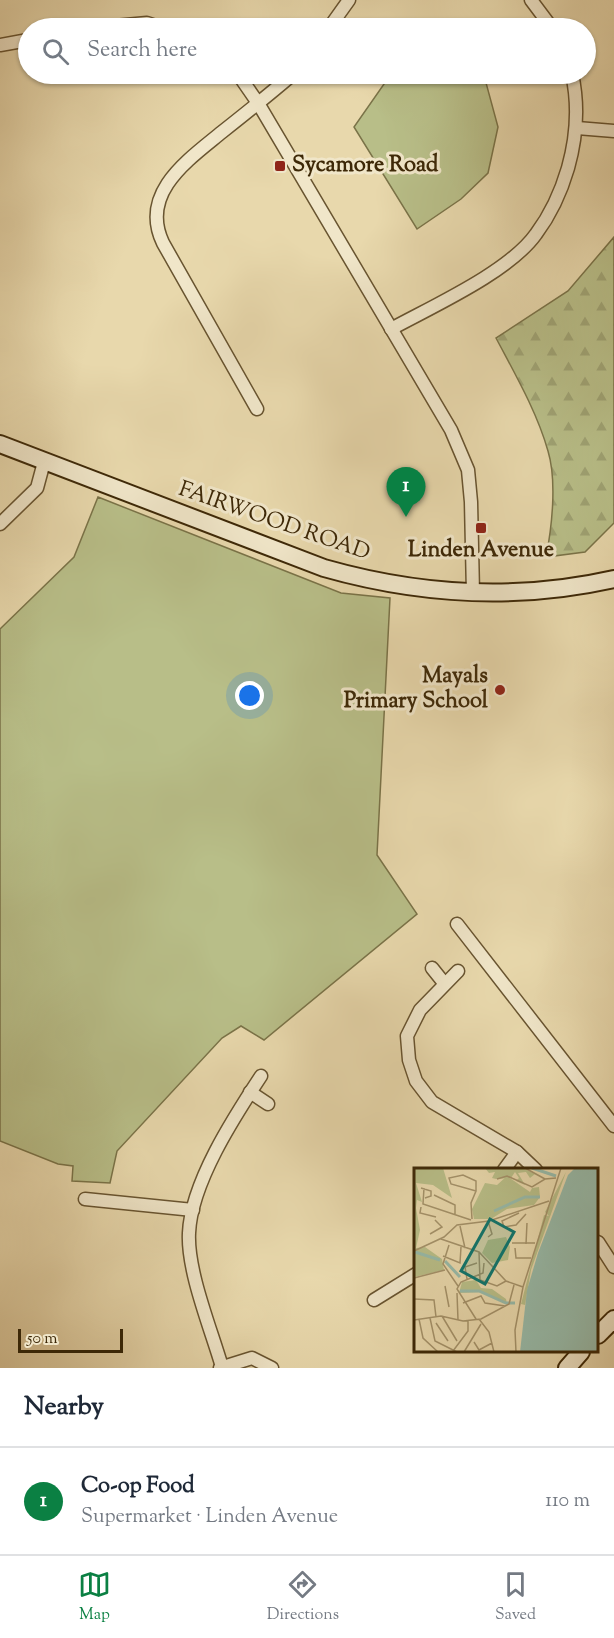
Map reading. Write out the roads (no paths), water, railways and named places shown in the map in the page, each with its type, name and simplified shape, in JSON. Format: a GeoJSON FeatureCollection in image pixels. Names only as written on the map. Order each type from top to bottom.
{"type":"FeatureCollection","features":[{"type":"Feature","properties":{"kind":"street"},"geometry":{"type":"LineString","coordinates":[[336,18],[349,0]]}},
{"type":"Feature","properties":{"kind":"street"},"geometry":{"type":"LineString","coordinates":[[531,0],[544,18]]}},
{"type":"Feature","properties":{"kind":"street"},"geometry":{"type":"LineString","coordinates":[[0,45],[18,42]]}},
{"type":"Feature","properties":{"kind":"street"},"geometry":{"type":"LineString","coordinates":[[245,84],[451,430],[468,470],[473,593]]}},
{"type":"Feature","properties":{"kind":"street"},"geometry":{"type":"LineString","coordinates":[[257,409],[163,243],[156,223],[160,201],[177,170],[281,84]]}},
{"type":"Feature","properties":{"kind":"street"},"geometry":{"type":"LineString","coordinates":[[391,329],[493,272],[536,236],[559,197],[577,128],[573,84]]}},
{"type":"Feature","properties":{"kind":"street"},"geometry":{"type":"LineString","coordinates":[[577,128],[614,131]]}},
{"type":"Feature","properties":{"kind":"street","name":"FAIRWOOD ROAD"},"geometry":{"type":"LineString","coordinates":[[0,444],[355,577],[417,588],[473,593],[558,589],[614,579]]}},
{"type":"Feature","properties":{"kind":"street"},"geometry":{"type":"LineString","coordinates":[[0,524],[37,488],[44,462]]}},
{"type":"Feature","properties":{"kind":"street"},"geometry":{"type":"LineString","coordinates":[[457,924],[614,1126]]}},
{"type":"Feature","properties":{"kind":"street"},"geometry":{"type":"LineString","coordinates":[[432,968],[444,983]]}},
{"type":"Feature","properties":{"kind":"street"},"geometry":{"type":"LineString","coordinates":[[458,971],[420,1010],[407,1036],[409,1060],[416,1081],[432,1102],[517,1152],[534,1168]]}},
{"type":"Feature","properties":{"kind":"street"},"geometry":{"type":"LineString","coordinates":[[261,1076],[211,1161],[193,1210],[189,1234],[192,1264],[221,1367],[252,1358],[272,1368]]}},
{"type":"Feature","properties":{"kind":"street"},"geometry":{"type":"LineString","coordinates":[[250,1092],[268,1104]]}},
{"type":"Feature","properties":{"kind":"street"},"geometry":{"type":"LineString","coordinates":[[505,1168],[517,1152]]}},
{"type":"Feature","properties":{"kind":"street"},"geometry":{"type":"LineString","coordinates":[[85,1199],[193,1210]]}},
{"type":"Feature","properties":{"kind":"street"},"geometry":{"type":"LineString","coordinates":[[599,1245],[614,1267]]}},
{"type":"Feature","properties":{"kind":"street"},"geometry":{"type":"LineString","coordinates":[[374,1300],[414,1275]]}},
{"type":"Feature","properties":{"kind":"street"},"geometry":{"type":"LineString","coordinates":[[599,1333],[614,1319]]}},
{"type":"Feature","properties":{"kind":"street"},"geometry":{"type":"LineString","coordinates":[[567,1368],[580,1353]]}},
{"type":"Feature","properties":{"kind":"place","name":"Sycamore Road"},"geometry":{"type":"Point","coordinates":[280,166]}},
{"type":"Feature","properties":{"kind":"place","name":"Co-op Food"},"geometry":{"type":"Point","coordinates":[406,517]}},
{"type":"Feature","properties":{"kind":"place","name":"Linden Avenue"},"geometry":{"type":"Point","coordinates":[481,528]}},
{"type":"Feature","properties":{"kind":"place","name":"Mayals Primary School"},"geometry":{"type":"Point","coordinates":[500,690]}}]}
